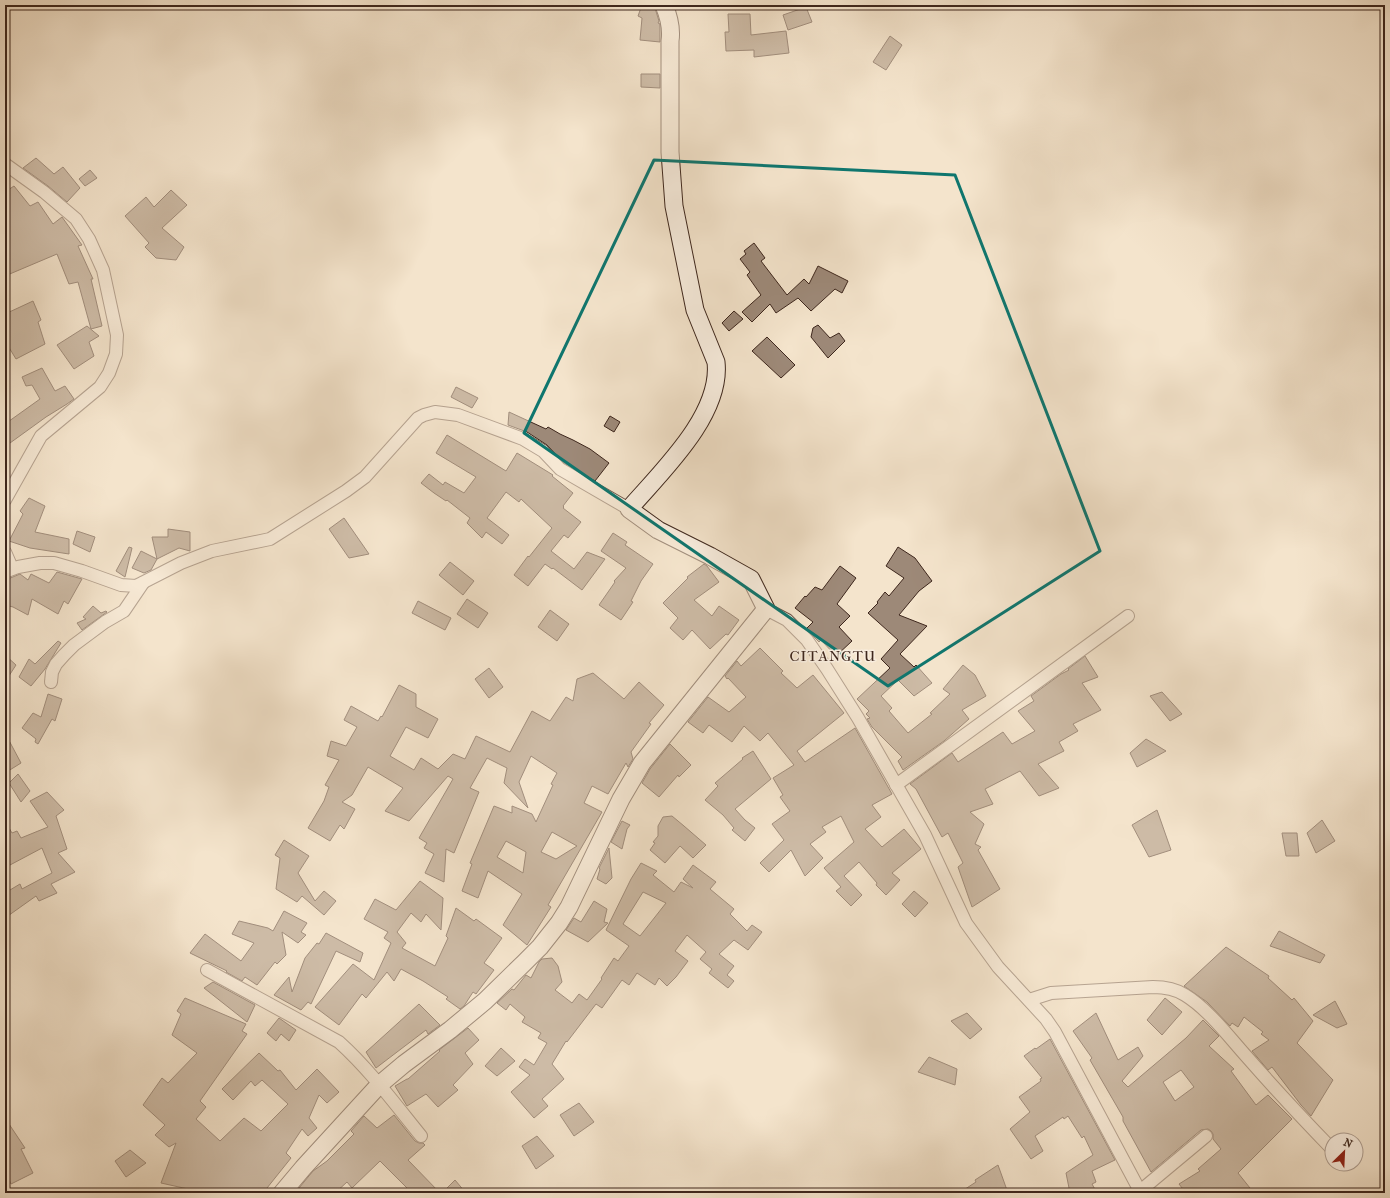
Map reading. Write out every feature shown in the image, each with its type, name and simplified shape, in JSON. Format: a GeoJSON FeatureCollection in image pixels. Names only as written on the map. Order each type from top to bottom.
{"type":"FeatureCollection","features":[{"type":"Feature","properties":{"kind":"street"},"geometry":{"type":"LineString","coordinates":[[629,509],[680,450],[699,425],[711,399],[717,369],[716,362],[695,310],[674,206],[670,152],[671,33],[670,24],[664,5]]}},
{"type":"Feature","properties":{"kind":"street"},"geometry":{"type":"LineString","coordinates":[[5,164],[44,192],[76,219],[89,239],[103,270],[117,335],[116,354],[109,373],[100,387],[42,436],[5,500]]}},
{"type":"Feature","properties":{"kind":"street"},"geometry":{"type":"LineString","coordinates":[[5,552],[9,570],[40,563],[54,564],[82,571],[121,585],[136,586],[181,563],[212,551],[270,539],[365,477],[418,418],[424,415],[435,412],[458,415],[523,439],[543,451],[560,468],[629,509],[658,530],[710,556],[751,579],[766,609],[787,620],[807,640],[858,718],[925,835],[966,923],[998,967],[1046,1019],[1055,1032],[1140,1192],[1206,1136]]}},
{"type":"Feature","properties":{"kind":"street"},"geometry":{"type":"LineString","coordinates":[[51,682],[52,672],[56,664],[64,655],[74,645],[124,611],[143,583]]}},
{"type":"Feature","properties":{"kind":"street"},"geometry":{"type":"LineString","coordinates":[[282,1193],[308,1162],[379,1085],[485,1001],[540,947],[559,923],[569,906],[621,799],[642,763],[766,609]]}},
{"type":"Feature","properties":{"kind":"street"},"geometry":{"type":"LineString","coordinates":[[896,785],[1128,616]]}},
{"type":"Feature","properties":{"kind":"street"},"geometry":{"type":"LineString","coordinates":[[207,970],[335,1039],[350,1052],[421,1136]]}},
{"type":"Feature","properties":{"kind":"street"},"geometry":{"type":"LineString","coordinates":[[1029,1000],[1051,993],[1153,987],[1167,987],[1178,991],[1186,995],[1206,1012],[1324,1141]]}},
{"type":"Feature","properties":{"kind":"highlighted area"},"geometry":{"type":"Polygon","coordinates":[[[654,160],[955,175],[1100,551],[888,686],[524,433],[654,160]]]}},
{"type":"Feature","properties":{"kind":"building"},"geometry":{"type":"Polygon","coordinates":[[[642,5],[654,5],[659,21],[658,23],[660,24],[660,42],[640,40],[642,18],[638,16],[642,5]]]}},
{"type":"Feature","properties":{"kind":"building"},"geometry":{"type":"Polygon","coordinates":[[[806,7],[812,22],[788,30],[783,15],[806,7]]]}},
{"type":"Feature","properties":{"kind":"building"},"geometry":{"type":"Polygon","coordinates":[[[728,14],[750,14],[751,35],[786,31],[789,53],[754,57],[754,50],[726,51],[725,32],[729,32],[728,14]]]}},
{"type":"Feature","properties":{"kind":"building"},"geometry":{"type":"Polygon","coordinates":[[[890,36],[902,45],[886,70],[873,62],[890,36]]]}},
{"type":"Feature","properties":{"kind":"building"},"geometry":{"type":"Polygon","coordinates":[[[641,74],[660,74],[660,88],[641,87],[641,74]]]}},
{"type":"Feature","properties":{"kind":"building"},"geometry":{"type":"Polygon","coordinates":[[[36,158],[54,174],[63,167],[80,188],[67,202],[23,168],[36,158]]]}},
{"type":"Feature","properties":{"kind":"building"},"geometry":{"type":"Polygon","coordinates":[[[90,170],[97,178],[85,186],[79,179],[90,170]]]}},
{"type":"Feature","properties":{"kind":"building"},"geometry":{"type":"Polygon","coordinates":[[[14,186],[30,206],[38,202],[53,224],[62,217],[82,245],[78,246],[93,279],[91,279],[102,326],[91,329],[78,282],[69,284],[57,254],[5,276],[5,192],[14,186]]]}},
{"type":"Feature","properties":{"kind":"building"},"geometry":{"type":"Polygon","coordinates":[[[171,190],[187,205],[162,228],[184,247],[176,260],[156,258],[145,247],[149,243],[125,216],[146,197],[154,207],[171,190]]]}},
{"type":"Feature","properties":{"kind":"building"},"geometry":{"type":"Polygon","coordinates":[[[754,243],[765,258],[761,261],[787,295],[804,279],[809,284],[818,266],[848,281],[842,293],[835,289],[811,311],[798,298],[776,313],[770,304],[752,322],[742,312],[761,295],[747,275],[750,272],[740,259],[746,254],[744,251],[754,243]]]}},
{"type":"Feature","properties":{"kind":"building"},"geometry":{"type":"Polygon","coordinates":[[[33,301],[41,320],[38,322],[45,344],[16,359],[5,341],[5,314],[33,301]]]}},
{"type":"Feature","properties":{"kind":"building"},"geometry":{"type":"Polygon","coordinates":[[[734,311],[743,319],[729,331],[722,323],[734,311]]]}},
{"type":"Feature","properties":{"kind":"building"},"geometry":{"type":"Polygon","coordinates":[[[818,325],[830,338],[839,333],[845,341],[828,358],[811,337],[813,328],[818,325]]]}},
{"type":"Feature","properties":{"kind":"building"},"geometry":{"type":"Polygon","coordinates":[[[87,326],[99,336],[89,342],[94,356],[74,369],[57,345],[87,326]]]}},
{"type":"Feature","properties":{"kind":"building"},"geometry":{"type":"Polygon","coordinates":[[[767,337],[795,365],[781,378],[752,351],[767,337]]]}},
{"type":"Feature","properties":{"kind":"building"},"geometry":{"type":"Polygon","coordinates":[[[42,368],[55,391],[65,386],[74,399],[10,443],[5,434],[5,424],[40,399],[32,385],[26,386],[22,377],[42,368]]]}},
{"type":"Feature","properties":{"kind":"building"},"geometry":{"type":"Polygon","coordinates":[[[456,387],[478,398],[472,408],[451,397],[456,387]]]}},
{"type":"Feature","properties":{"kind":"building"},"geometry":{"type":"Polygon","coordinates":[[[509,412],[546,429],[548,427],[590,449],[609,463],[595,481],[564,463],[547,445],[527,432],[508,425],[509,412]]]}},
{"type":"Feature","properties":{"kind":"building"},"geometry":{"type":"Polygon","coordinates":[[[610,416],[620,422],[614,432],[604,426],[610,416]]]}},
{"type":"Feature","properties":{"kind":"building"},"geometry":{"type":"Polygon","coordinates":[[[447,435],[506,471],[517,453],[553,475],[552,476],[573,493],[563,508],[581,522],[568,538],[564,535],[551,551],[574,569],[587,552],[605,559],[582,590],[553,568],[552,569],[545,564],[528,586],[514,575],[552,528],[521,499],[519,502],[506,492],[487,518],[509,535],[502,544],[486,532],[482,538],[467,523],[470,518],[447,500],[446,501],[421,483],[429,474],[443,485],[445,482],[464,493],[476,477],[436,453],[447,435]]]}},
{"type":"Feature","properties":{"kind":"building"},"geometry":{"type":"Polygon","coordinates":[[[29,498],[45,506],[35,532],[69,539],[69,554],[30,548],[9,541],[23,514],[20,511],[29,498]]]}},
{"type":"Feature","properties":{"kind":"building"},"geometry":{"type":"Polygon","coordinates":[[[344,518],[369,554],[349,558],[329,529],[344,518]]]}},
{"type":"Feature","properties":{"kind":"building"},"geometry":{"type":"Polygon","coordinates":[[[168,529],[190,532],[190,551],[179,548],[157,559],[152,537],[168,537],[168,529]]]}},
{"type":"Feature","properties":{"kind":"building"},"geometry":{"type":"Polygon","coordinates":[[[77,531],[95,537],[90,552],[73,544],[77,531]]]}},
{"type":"Feature","properties":{"kind":"building"},"geometry":{"type":"Polygon","coordinates":[[[613,533],[627,542],[625,545],[653,564],[641,581],[631,601],[633,602],[621,620],[599,605],[615,582],[614,581],[626,568],[601,551],[613,533]]]}},
{"type":"Feature","properties":{"kind":"building"},"geometry":{"type":"Polygon","coordinates":[[[129,547],[132,548],[125,577],[116,571],[129,547]]]}},
{"type":"Feature","properties":{"kind":"building"},"geometry":{"type":"Polygon","coordinates":[[[898,547],[915,558],[932,581],[919,591],[899,615],[927,626],[900,654],[914,667],[916,665],[932,683],[914,696],[898,680],[881,696],[892,708],[889,711],[908,733],[932,714],[930,713],[950,694],[943,689],[963,665],[975,675],[986,696],[962,710],[969,719],[944,741],[903,770],[898,761],[902,757],[872,727],[867,719],[870,718],[866,714],[869,711],[857,699],[890,668],[881,659],[898,640],[868,613],[878,603],[877,602],[885,592],[889,596],[904,578],[886,566],[898,547]]]}},
{"type":"Feature","properties":{"kind":"building"},"geometry":{"type":"Polygon","coordinates":[[[141,551],[157,559],[151,570],[144,573],[132,568],[141,551]]]}},
{"type":"Feature","properties":{"kind":"building"},"geometry":{"type":"Polygon","coordinates":[[[450,562],[474,581],[463,595],[439,575],[450,562]]]}},
{"type":"Feature","properties":{"kind":"building"},"geometry":{"type":"Polygon","coordinates":[[[704,564],[719,582],[694,600],[712,616],[719,606],[739,620],[728,635],[726,634],[710,649],[692,630],[683,640],[670,628],[678,618],[663,603],[688,578],[687,577],[704,564]]]}},
{"type":"Feature","properties":{"kind":"building"},"geometry":{"type":"Polygon","coordinates":[[[840,566],[856,578],[837,604],[850,616],[839,627],[852,641],[836,656],[821,640],[819,642],[806,629],[813,622],[795,608],[815,587],[822,590],[840,566]]]}},
{"type":"Feature","properties":{"kind":"building"},"geometry":{"type":"Polygon","coordinates":[[[57,572],[82,579],[68,604],[64,601],[58,614],[32,599],[28,615],[13,607],[5,605],[5,585],[8,579],[20,574],[28,580],[31,574],[49,583],[57,572]]]}},
{"type":"Feature","properties":{"kind":"building"},"geometry":{"type":"Polygon","coordinates":[[[467,599],[488,613],[478,628],[457,614],[467,599]]]}},
{"type":"Feature","properties":{"kind":"building"},"geometry":{"type":"Polygon","coordinates":[[[418,601],[451,618],[445,630],[412,613],[418,601]]]}},
{"type":"Feature","properties":{"kind":"building"},"geometry":{"type":"Polygon","coordinates":[[[93,606],[101,613],[107,612],[82,630],[77,623],[86,619],[83,617],[93,606]]]}},
{"type":"Feature","properties":{"kind":"building"},"geometry":{"type":"Polygon","coordinates":[[[550,610],[569,624],[557,641],[538,627],[550,610]]]}},
{"type":"Feature","properties":{"kind":"building"},"geometry":{"type":"Polygon","coordinates":[[[58,641],[61,643],[45,669],[31,686],[19,677],[29,659],[35,664],[58,641]]]}},
{"type":"Feature","properties":{"kind":"building"},"geometry":{"type":"Polygon","coordinates":[[[760,648],[783,671],[781,673],[797,688],[813,675],[844,713],[797,751],[805,762],[855,728],[892,794],[872,805],[881,817],[865,829],[882,847],[904,829],[921,849],[892,873],[900,880],[886,895],[876,885],[877,883],[859,862],[844,876],[862,895],[851,906],[836,891],[841,887],[824,868],[854,842],[841,816],[822,827],[826,832],[810,844],[823,858],[805,876],[791,850],[769,872],[760,863],[784,840],[772,824],[790,811],[780,797],[783,795],[773,778],[794,765],[768,733],[760,741],[744,726],[732,742],[709,725],[703,733],[688,722],[708,697],[729,712],[746,697],[725,676],[737,661],[741,666],[760,648]]]}},
{"type":"Feature","properties":{"kind":"building"},"geometry":{"type":"Polygon","coordinates":[[[5,655],[16,665],[5,682],[5,655]]]}},
{"type":"Feature","properties":{"kind":"building"},"geometry":{"type":"Polygon","coordinates":[[[1085,656],[1098,677],[1082,683],[1101,710],[1073,724],[1078,731],[1059,742],[1064,751],[1038,764],[1059,788],[1039,796],[1020,771],[985,789],[993,804],[970,812],[984,824],[975,844],[981,847],[978,850],[1000,889],[972,907],[958,867],[963,863],[948,833],[942,837],[916,789],[910,784],[952,753],[958,762],[1003,732],[1012,744],[1035,731],[1018,711],[1034,701],[1031,696],[1061,674],[1069,670],[1068,669],[1085,656]]]}},
{"type":"Feature","properties":{"kind":"building"},"geometry":{"type":"Polygon","coordinates":[[[489,668],[503,687],[489,698],[475,679],[489,668]]]}},
{"type":"Feature","properties":{"kind":"building"},"geometry":{"type":"Polygon","coordinates":[[[593,673],[624,699],[639,682],[664,705],[649,723],[651,724],[631,752],[633,759],[628,767],[626,763],[608,794],[592,786],[584,803],[602,812],[548,905],[551,907],[527,945],[503,925],[522,894],[488,871],[478,898],[462,891],[472,864],[470,863],[494,806],[512,813],[512,806],[532,814],[536,822],[557,773],[531,756],[519,782],[528,808],[504,783],[507,768],[487,758],[470,788],[479,792],[454,853],[446,849],[444,882],[425,873],[434,854],[424,848],[427,843],[419,838],[453,779],[448,776],[409,821],[385,811],[403,788],[368,767],[352,795],[342,802],[355,809],[344,829],[340,825],[330,841],[308,828],[324,801],[329,787],[325,785],[339,760],[327,756],[331,741],[346,746],[357,727],[344,720],[351,706],[378,721],[381,716],[382,717],[399,685],[416,694],[416,707],[438,719],[428,738],[406,727],[390,756],[414,770],[421,758],[438,769],[453,754],[465,759],[476,736],[510,752],[532,711],[550,721],[566,697],[573,701],[577,679],[593,673]],[[552,832],[541,852],[556,859],[577,846],[552,832]],[[506,841],[497,857],[523,873],[526,852],[506,841]]]}},
{"type":"Feature","properties":{"kind":"building"},"geometry":{"type":"Polygon","coordinates":[[[1162,692],[1182,714],[1170,721],[1150,696],[1162,692]]]}},
{"type":"Feature","properties":{"kind":"building"},"geometry":{"type":"Polygon","coordinates":[[[48,694],[62,699],[55,721],[52,719],[38,744],[35,742],[36,739],[22,728],[33,713],[41,717],[48,694]]]}},
{"type":"Feature","properties":{"kind":"building"},"geometry":{"type":"Polygon","coordinates":[[[5,733],[21,763],[5,773],[5,733]]]}},
{"type":"Feature","properties":{"kind":"building"},"geometry":{"type":"Polygon","coordinates":[[[1146,739],[1166,751],[1137,767],[1130,753],[1146,739]]]}},
{"type":"Feature","properties":{"kind":"building"},"geometry":{"type":"Polygon","coordinates":[[[670,744],[691,765],[679,777],[678,775],[659,797],[642,783],[650,769],[670,744]]]}},
{"type":"Feature","properties":{"kind":"building"},"geometry":{"type":"Polygon","coordinates":[[[753,751],[771,779],[735,809],[755,828],[745,841],[732,830],[734,828],[723,815],[705,800],[718,786],[715,783],[743,759],[742,758],[753,751]]]}},
{"type":"Feature","properties":{"kind":"building"},"geometry":{"type":"Polygon","coordinates":[[[18,774],[30,791],[21,802],[9,783],[18,774]]]}},
{"type":"Feature","properties":{"kind":"building"},"geometry":{"type":"Polygon","coordinates":[[[47,792],[64,810],[56,816],[67,849],[58,853],[75,872],[51,884],[57,893],[39,901],[36,896],[5,918],[5,893],[20,884],[22,889],[52,873],[42,848],[10,865],[5,852],[5,821],[12,833],[17,831],[21,838],[48,827],[30,801],[47,792]]]}},
{"type":"Feature","properties":{"kind":"building"},"geometry":{"type":"Polygon","coordinates":[[[1157,810],[1171,850],[1149,857],[1132,825],[1157,810]]]}},
{"type":"Feature","properties":{"kind":"building"},"geometry":{"type":"Polygon","coordinates":[[[672,816],[706,845],[693,858],[680,846],[665,863],[650,850],[655,843],[653,842],[658,836],[658,826],[663,817],[672,816]]]}},
{"type":"Feature","properties":{"kind":"building"},"geometry":{"type":"Polygon","coordinates":[[[1322,820],[1335,841],[1316,853],[1307,833],[1322,820]]]}},
{"type":"Feature","properties":{"kind":"building"},"geometry":{"type":"Polygon","coordinates":[[[622,821],[630,825],[627,829],[622,849],[611,842],[622,821]]]}},
{"type":"Feature","properties":{"kind":"building"},"geometry":{"type":"Polygon","coordinates":[[[1282,833],[1297,833],[1299,856],[1286,856],[1282,833]]]}},
{"type":"Feature","properties":{"kind":"building"},"geometry":{"type":"Polygon","coordinates":[[[284,840],[309,856],[298,873],[315,901],[324,891],[336,901],[324,915],[302,896],[297,902],[276,889],[280,858],[275,855],[284,840]]]}},
{"type":"Feature","properties":{"kind":"building"},"geometry":{"type":"Polygon","coordinates":[[[609,848],[612,878],[606,884],[597,879],[599,868],[609,848]]]}},
{"type":"Feature","properties":{"kind":"building"},"geometry":{"type":"Polygon","coordinates":[[[641,863],[657,871],[653,875],[674,892],[681,882],[693,888],[683,879],[693,865],[716,882],[710,889],[734,909],[730,914],[747,931],[752,925],[762,932],[748,950],[734,940],[719,954],[734,966],[727,975],[734,981],[728,988],[709,973],[712,969],[700,959],[706,952],[687,935],[675,951],[688,961],[667,986],[659,978],[655,985],[637,973],[629,985],[622,980],[602,1008],[596,1004],[567,1042],[566,1041],[552,1064],[564,1079],[542,1099],[548,1106],[534,1118],[511,1092],[530,1075],[519,1067],[525,1059],[534,1065],[547,1043],[538,1038],[541,1033],[522,1022],[525,1017],[510,1004],[506,1010],[497,1003],[512,989],[514,990],[526,975],[531,978],[542,959],[552,958],[558,966],[562,982],[555,990],[572,1003],[579,994],[587,1000],[602,979],[601,978],[614,958],[618,961],[629,946],[606,930],[631,879],[641,863]],[[643,892],[623,924],[640,936],[666,903],[643,892]]]}},
{"type":"Feature","properties":{"kind":"building"},"geometry":{"type":"Polygon","coordinates":[[[420,881],[443,898],[441,930],[426,914],[421,922],[411,913],[397,932],[406,943],[402,948],[435,966],[448,938],[446,936],[456,908],[474,921],[476,919],[502,938],[484,963],[494,970],[476,994],[473,992],[464,1006],[460,1009],[446,999],[448,997],[401,969],[394,981],[387,972],[366,998],[362,994],[339,1025],[315,1007],[353,964],[374,980],[391,943],[384,938],[388,932],[364,919],[375,899],[396,910],[420,881]]]}},
{"type":"Feature","properties":{"kind":"building"},"geometry":{"type":"Polygon","coordinates":[[[914,891],[928,903],[915,917],[902,904],[914,891]]]}},
{"type":"Feature","properties":{"kind":"building"},"geometry":{"type":"Polygon","coordinates":[[[594,901],[607,909],[604,922],[608,923],[588,942],[566,930],[574,918],[581,922],[594,901]]]}},
{"type":"Feature","properties":{"kind":"building"},"geometry":{"type":"Polygon","coordinates":[[[284,911],[307,923],[301,932],[306,935],[298,943],[282,932],[286,955],[277,964],[275,962],[257,985],[245,977],[242,981],[226,972],[227,971],[190,953],[205,934],[241,961],[254,943],[232,934],[239,921],[268,928],[273,931],[284,911]]]}},
{"type":"Feature","properties":{"kind":"building"},"geometry":{"type":"Polygon","coordinates":[[[1279,931],[1325,955],[1320,963],[1270,946],[1279,931]]]}},
{"type":"Feature","properties":{"kind":"building"},"geometry":{"type":"Polygon","coordinates":[[[326,933],[363,953],[360,962],[336,951],[311,1004],[308,1002],[301,1010],[274,995],[289,977],[292,992],[305,958],[317,943],[319,944],[326,933]]]}},
{"type":"Feature","properties":{"kind":"building"},"geometry":{"type":"Polygon","coordinates":[[[1226,947],[1269,976],[1268,978],[1292,1000],[1294,998],[1313,1021],[1297,1043],[1333,1080],[1311,1116],[1272,1067],[1268,1070],[1252,1051],[1269,1040],[1261,1034],[1263,1032],[1244,1017],[1238,1027],[1232,1023],[1230,1026],[1207,1002],[1184,986],[1226,947]]]}},
{"type":"Feature","properties":{"kind":"building"},"geometry":{"type":"Polygon","coordinates":[[[213,982],[255,1005],[247,1022],[204,988],[213,982]]]}},
{"type":"Feature","properties":{"kind":"building"},"geometry":{"type":"Polygon","coordinates":[[[185,998],[246,1024],[242,1031],[247,1034],[200,1101],[206,1107],[196,1119],[220,1141],[244,1118],[261,1131],[288,1104],[262,1080],[255,1086],[251,1081],[233,1100],[222,1089],[259,1053],[278,1071],[280,1070],[296,1090],[317,1069],[339,1092],[327,1103],[319,1095],[309,1118],[317,1128],[308,1136],[302,1129],[286,1153],[291,1158],[263,1193],[185,1193],[188,1189],[161,1183],[176,1143],[169,1147],[155,1135],[165,1125],[143,1105],[162,1078],[168,1083],[197,1053],[172,1035],[181,1014],[177,1011],[185,998]]]}},
{"type":"Feature","properties":{"kind":"building"},"geometry":{"type":"Polygon","coordinates":[[[1165,998],[1182,1012],[1162,1035],[1147,1020],[1165,998]]]}},
{"type":"Feature","properties":{"kind":"building"},"geometry":{"type":"Polygon","coordinates":[[[1335,1001],[1347,1024],[1337,1028],[1313,1015],[1335,1001]]]}},
{"type":"Feature","properties":{"kind":"building"},"geometry":{"type":"Polygon","coordinates":[[[419,1004],[440,1025],[428,1034],[426,1030],[376,1068],[366,1052],[419,1004]]]}},
{"type":"Feature","properties":{"kind":"building"},"geometry":{"type":"Polygon","coordinates":[[[967,1013],[982,1029],[970,1039],[951,1021],[967,1013]]]}},
{"type":"Feature","properties":{"kind":"building"},"geometry":{"type":"Polygon","coordinates":[[[1096,1013],[1118,1060],[1138,1047],[1143,1056],[1122,1081],[1128,1087],[1186,1038],[1203,1020],[1219,1036],[1209,1046],[1234,1069],[1231,1071],[1256,1105],[1268,1095],[1292,1119],[1238,1173],[1254,1193],[1186,1193],[1179,1184],[1200,1171],[1198,1169],[1221,1149],[1213,1139],[1213,1134],[1208,1129],[1201,1130],[1151,1172],[1123,1121],[1123,1117],[1090,1060],[1092,1058],[1073,1031],[1096,1013]],[[1181,1070],[1163,1082],[1175,1101],[1194,1087],[1181,1070]]]}},
{"type":"Feature","properties":{"kind":"building"},"geometry":{"type":"Polygon","coordinates":[[[279,1018],[296,1030],[289,1041],[281,1034],[276,1041],[267,1033],[279,1018]]]}},
{"type":"Feature","properties":{"kind":"building"},"geometry":{"type":"Polygon","coordinates":[[[468,1028],[479,1040],[465,1053],[473,1064],[453,1085],[458,1090],[438,1107],[426,1094],[407,1106],[395,1086],[408,1079],[440,1051],[439,1050],[468,1028]]]}},
{"type":"Feature","properties":{"kind":"building"},"geometry":{"type":"Polygon","coordinates":[[[1050,1039],[1115,1160],[1092,1171],[1096,1182],[1092,1184],[1097,1193],[1070,1193],[1066,1173],[1093,1155],[1084,1136],[1082,1138],[1068,1116],[1064,1119],[1063,1117],[1035,1136],[1043,1151],[1031,1159],[1010,1129],[1030,1112],[1019,1097],[1041,1081],[1040,1079],[1042,1078],[1024,1056],[1050,1039]]]}},
{"type":"Feature","properties":{"kind":"building"},"geometry":{"type":"Polygon","coordinates":[[[501,1048],[515,1061],[497,1076],[485,1066],[501,1048]]]}},
{"type":"Feature","properties":{"kind":"building"},"geometry":{"type":"Polygon","coordinates":[[[929,1057],[957,1069],[955,1085],[918,1072],[929,1057]]]}},
{"type":"Feature","properties":{"kind":"building"},"geometry":{"type":"Polygon","coordinates":[[[579,1103],[594,1122],[574,1136],[560,1115],[579,1103]]]}},
{"type":"Feature","properties":{"kind":"building"},"geometry":{"type":"Polygon","coordinates":[[[394,1115],[415,1141],[425,1145],[408,1160],[440,1193],[412,1193],[380,1161],[352,1188],[347,1182],[335,1193],[295,1193],[313,1171],[327,1161],[354,1134],[351,1131],[364,1116],[377,1128],[394,1115]]]}},
{"type":"Feature","properties":{"kind":"building"},"geometry":{"type":"Polygon","coordinates":[[[5,1118],[25,1148],[21,1149],[33,1173],[11,1184],[5,1171],[5,1118]]]}},
{"type":"Feature","properties":{"kind":"building"},"geometry":{"type":"Polygon","coordinates":[[[537,1136],[554,1156],[536,1169],[522,1146],[537,1136]]]}},
{"type":"Feature","properties":{"kind":"building"},"geometry":{"type":"Polygon","coordinates":[[[130,1150],[146,1163],[126,1177],[115,1161],[130,1150]]]}},
{"type":"Feature","properties":{"kind":"building"},"geometry":{"type":"Polygon","coordinates":[[[998,1165],[1008,1193],[959,1193],[976,1182],[975,1180],[998,1165]]]}},
{"type":"Feature","properties":{"kind":"building"},"geometry":{"type":"Polygon","coordinates":[[[455,1180],[466,1193],[442,1193],[455,1180]]]}},
{"type":"Feature","properties":{"kind":"district","name":"CITANGTU"},"geometry":{"type":"Point","coordinates":[833,656]}}]}
